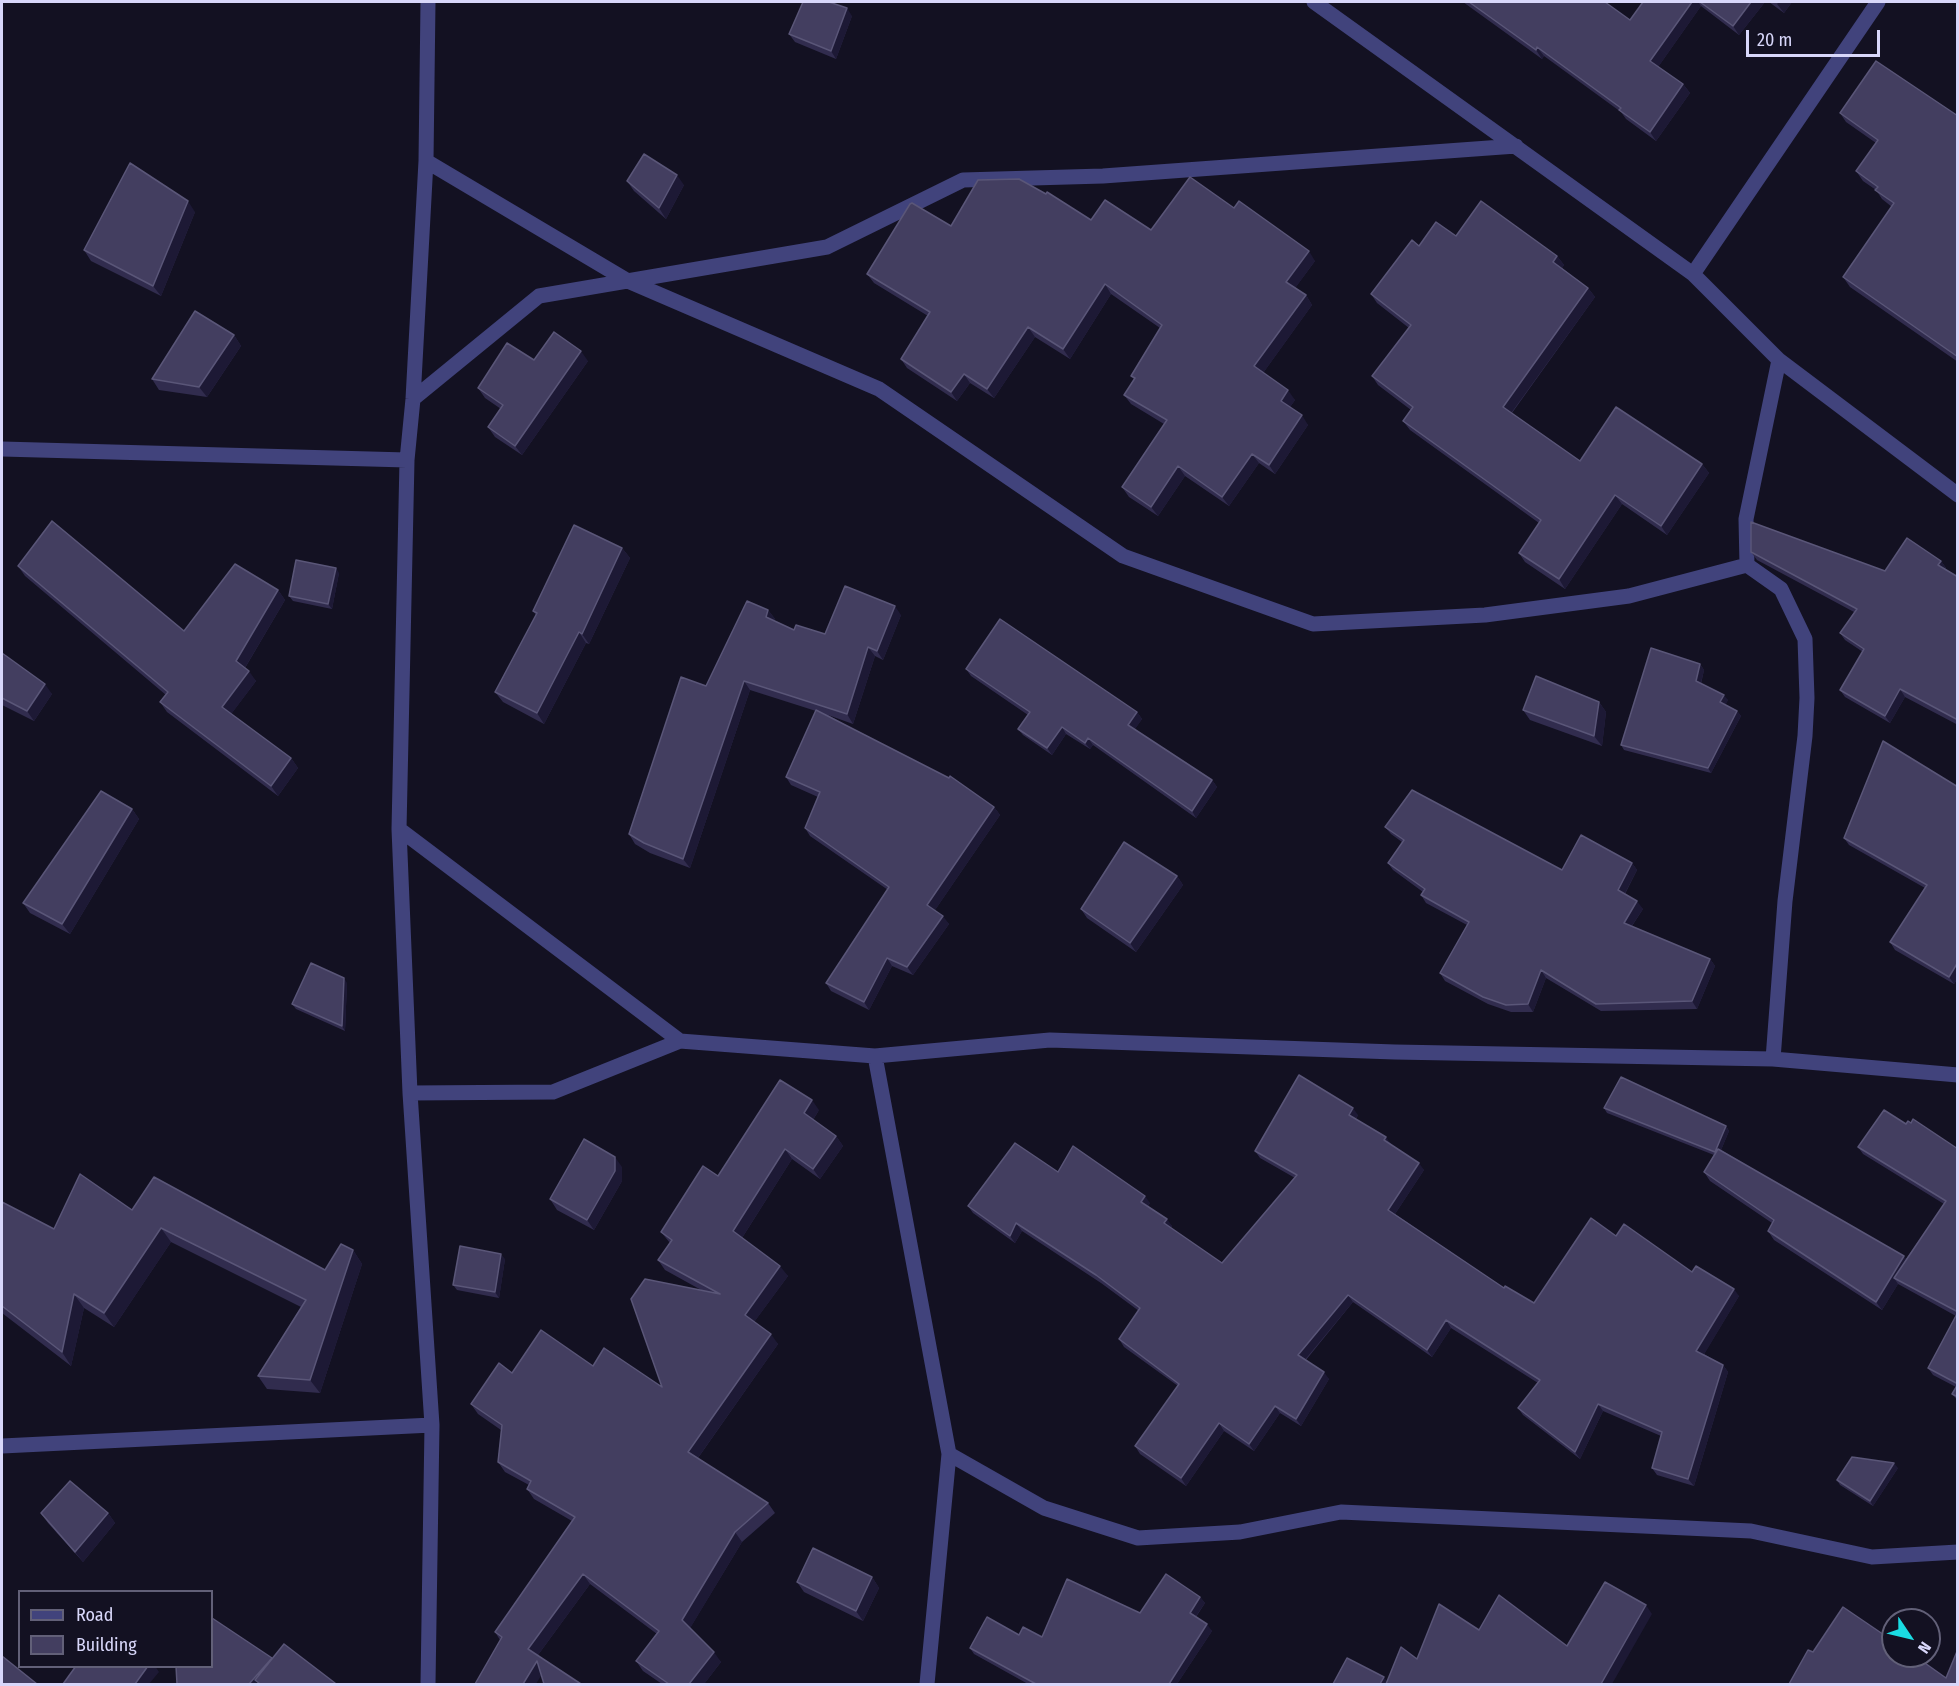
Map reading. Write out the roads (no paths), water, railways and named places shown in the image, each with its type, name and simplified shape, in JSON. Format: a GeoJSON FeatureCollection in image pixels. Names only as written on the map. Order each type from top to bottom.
{"type":"FeatureCollection","features":[{"type":"Feature","properties":{"kind":"street"},"geometry":{"type":"LineString","coordinates":[[428,2],[426,161],[413,399],[407,460],[399,829],[410,1093],[432,1425],[428,1684]]}},
{"type":"Feature","properties":{"kind":"street"},"geometry":{"type":"LineString","coordinates":[[1314,2],[1693,274],[1779,360],[1958,495]]}},
{"type":"Feature","properties":{"kind":"street"},"geometry":{"type":"LineString","coordinates":[[1693,274],[1878,2]]}},
{"type":"Feature","properties":{"kind":"street"},"geometry":{"type":"LineString","coordinates":[[413,399],[539,297],[827,247],[963,180],[1103,176],[1516,146]]}},
{"type":"Feature","properties":{"kind":"street"},"geometry":{"type":"LineString","coordinates":[[426,161],[628,281],[879,389],[1123,556],[1313,624],[1485,615],[1629,596],[1747,565],[1781,589],[1805,639],[1807,698],[1805,736],[1785,901],[1773,1059]]}},
{"type":"Feature","properties":{"kind":"street"},"geometry":{"type":"LineString","coordinates":[[1747,565],[1746,519],[1779,360]]}},
{"type":"Feature","properties":{"kind":"street"},"geometry":{"type":"LineString","coordinates":[[2,449],[407,460]]}},
{"type":"Feature","properties":{"kind":"street"},"geometry":{"type":"LineString","coordinates":[[399,829],[680,1041]]}},
{"type":"Feature","properties":{"kind":"street"},"geometry":{"type":"LineString","coordinates":[[410,1093],[553,1092],[680,1041],[875,1056],[1050,1040],[1395,1052],[1773,1059],[1958,1075]]}},
{"type":"Feature","properties":{"kind":"street"},"geometry":{"type":"LineString","coordinates":[[875,1056],[949,1454],[927,1684]]}},
{"type":"Feature","properties":{"kind":"street"},"geometry":{"type":"LineString","coordinates":[[2,1446],[432,1425]]}},
{"type":"Feature","properties":{"kind":"street"},"geometry":{"type":"LineString","coordinates":[[949,1454],[1044,1508],[1138,1538],[1240,1532],[1341,1512],[1751,1531],[1872,1557],[1958,1552]]}}]}
